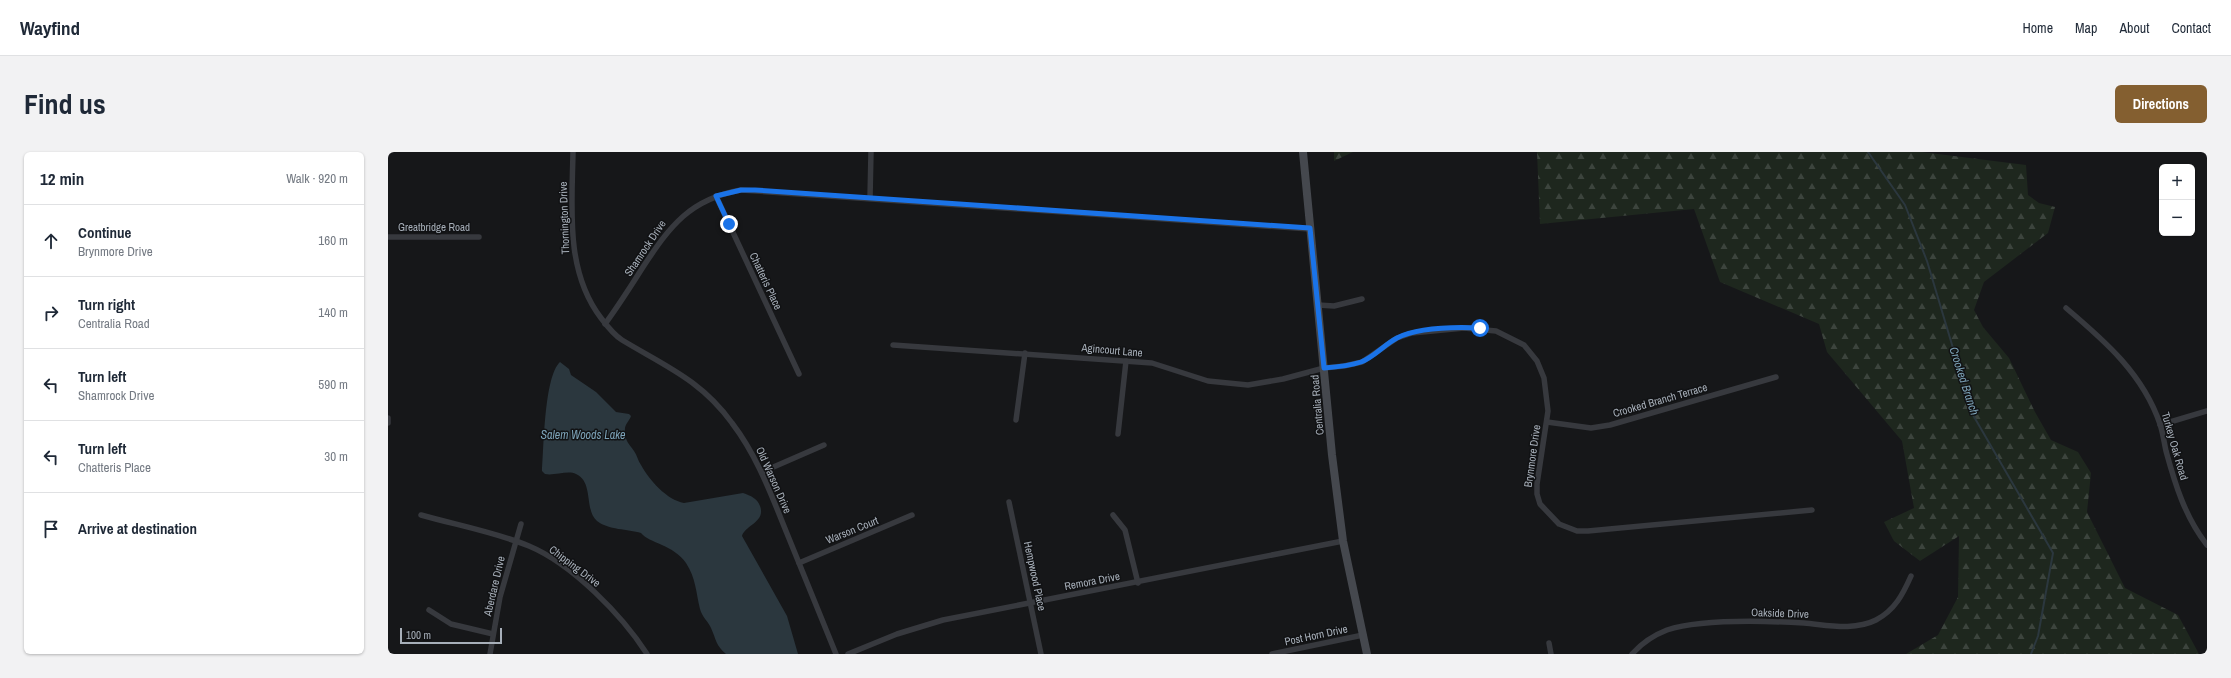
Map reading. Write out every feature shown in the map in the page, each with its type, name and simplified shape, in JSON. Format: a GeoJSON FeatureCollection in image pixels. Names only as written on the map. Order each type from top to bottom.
{"type":"FeatureCollection","features":[{"type":"Feature","properties":{"kind":"main road","name":"Centralia Road"},"geometry":{"type":"LineString","coordinates":[[1303,152],[1324,368],[1343,541],[1367,654]]}},
{"type":"Feature","properties":{"kind":"street","name":"Thornington Drive"},"geometry":{"type":"LineString","coordinates":[[573,152],[572,228],[575,259],[590,301],[606,324]]}},
{"type":"Feature","properties":{"kind":"street"},"geometry":{"type":"LineString","coordinates":[[870,198],[871,152]]}},
{"type":"Feature","properties":{"kind":"street","name":"Shamrock Drive"},"geometry":{"type":"LineString","coordinates":[[606,324],[673,224],[693,207],[716,196],[741,190],[1310,228]]}},
{"type":"Feature","properties":{"kind":"street","name":"Chatteris Place"},"geometry":{"type":"LineString","coordinates":[[716,196],[799,374]]}},
{"type":"Feature","properties":{"kind":"street","name":"Greatbridge Road"},"geometry":{"type":"LineString","coordinates":[[388,237],[479,237]]}},
{"type":"Feature","properties":{"kind":"street"},"geometry":{"type":"LineString","coordinates":[[1318,305],[1334,306],[1362,299]]}},
{"type":"Feature","properties":{"kind":"street","name":"Turkey Oak Road"},"geometry":{"type":"LineString","coordinates":[[2066,308],[2103,340],[2126,364],[2155,412],[2160,425],[2179,496],[2194,526],[2207,545]]}},
{"type":"Feature","properties":{"kind":"street","name":"Old Warson Drive"},"geometry":{"type":"LineString","coordinates":[[606,324],[621,339],[668,365],[690,380],[713,400],[744,439],[762,472],[836,654]]}},
{"type":"Feature","properties":{"kind":"street","name":"Brynmore Drive"},"geometry":{"type":"LineString","coordinates":[[1324,368],[1362,362],[1397,338],[1412,332],[1464,328],[1496,331],[1524,345],[1537,361],[1544,378],[1548,395],[1547,422],[1537,494],[1546,512],[1566,528],[1588,531],[1812,510]]}},
{"type":"Feature","properties":{"kind":"street","name":"Agincourt Lane"},"geometry":{"type":"LineString","coordinates":[[893,345],[1126,361],[1159,365],[1208,381],[1235,385],[1264,383],[1324,368]]}},
{"type":"Feature","properties":{"kind":"street"},"geometry":{"type":"LineString","coordinates":[[1016,420],[1025,353]]}},
{"type":"Feature","properties":{"kind":"street"},"geometry":{"type":"LineString","coordinates":[[1118,434],[1126,361]]}},
{"type":"Feature","properties":{"kind":"street","name":"Crooked Branch Terrace"},"geometry":{"type":"LineString","coordinates":[[1547,422],[1591,428],[1610,425],[1776,377]]}},
{"type":"Feature","properties":{"kind":"street"},"geometry":{"type":"LineString","coordinates":[[2160,425],[2207,411]]}},
{"type":"Feature","properties":{"kind":"street"},"geometry":{"type":"LineString","coordinates":[[388,418],[388,423]]}},
{"type":"Feature","properties":{"kind":"street"},"geometry":{"type":"LineString","coordinates":[[762,472],[824,445]]}},
{"type":"Feature","properties":{"kind":"street","name":"Hempwood Place"},"geometry":{"type":"LineString","coordinates":[[1009,502],[1041,654]]}},
{"type":"Feature","properties":{"kind":"street","name":"Chipping Drive"},"geometry":{"type":"LineString","coordinates":[[421,515],[515,541],[547,556],[597,595],[629,628],[647,654]]}},
{"type":"Feature","properties":{"kind":"street"},"geometry":{"type":"LineString","coordinates":[[1113,515],[1125,530],[1138,583]]}},
{"type":"Feature","properties":{"kind":"street","name":"Warson Court"},"geometry":{"type":"LineString","coordinates":[[798,562],[912,516]]}},
{"type":"Feature","properties":{"kind":"street","name":"Aberdare Drive"},"geometry":{"type":"LineString","coordinates":[[490,654],[493,634],[515,541],[521,524]]}},
{"type":"Feature","properties":{"kind":"street","name":"Remora Drive"},"geometry":{"type":"LineString","coordinates":[[848,654],[920,626],[1343,541]]}},
{"type":"Feature","properties":{"kind":"street","name":"Oakside Drive"},"geometry":{"type":"LineString","coordinates":[[1632,654],[1653,638],[1667,630],[1690,626],[1752,622],[1847,626],[1867,623],[1885,614],[1897,603],[1912,576]]}},
{"type":"Feature","properties":{"kind":"street"},"geometry":{"type":"LineString","coordinates":[[429,610],[451,624],[493,634]]}},
{"type":"Feature","properties":{"kind":"street","name":"Post Horn Drive"},"geometry":{"type":"LineString","coordinates":[[1272,654],[1363,635]]}},
{"type":"Feature","properties":{"kind":"street"},"geometry":{"type":"LineString","coordinates":[[1549,643],[1551,654]]}},
{"type":"Feature","properties":{"kind":"green space"},"geometry":{"type":"Polygon","coordinates":[[[1334,152],[1353,152],[1334,161],[1334,152]]]}},
{"type":"Feature","properties":{"kind":"green space"},"geometry":{"type":"Polygon","coordinates":[[[1537,152],[1922,152],[2026,165],[2028,195],[2039,203],[2055,207],[2048,233],[1984,282],[1974,310],[1983,327],[2009,358],[2035,412],[2051,440],[2078,452],[2091,473],[2087,512],[2125,588],[2178,615],[2199,654],[1906,654],[1938,635],[1958,597],[1959,536],[1920,561],[1894,541],[1884,522],[1914,508],[1902,441],[1827,352],[1819,324],[1720,282],[1694,209],[1540,224],[1537,152]]]}},
{"type":"Feature","properties":{"kind":"water","name":"Salem Woods Lake"},"geometry":{"type":"Polygon","coordinates":[[[560,362],[569,369],[571,375],[596,392],[616,412],[629,414],[631,416],[625,427],[625,435],[627,440],[649,477],[665,494],[684,503],[743,493],[751,496],[757,501],[761,511],[760,516],[742,536],[787,616],[798,654],[726,654],[718,645],[710,626],[701,612],[692,574],[681,557],[669,548],[641,533],[612,528],[597,521],[591,510],[585,483],[582,478],[576,474],[545,474],[542,471],[544,430],[548,397],[555,370],[560,362]]]}},
{"type":"Feature","properties":{"kind":"waterway","name":"Crooked Branch"},"geometry":{"type":"LineString","coordinates":[[1868,152],[1905,205],[1927,261],[1973,415],[2053,553],[2038,636],[2031,654]]}},
{"type":"Feature","properties":{"kind":"route"},"geometry":{"type":"LineString","coordinates":[[729,224],[716,196],[727,192],[755,190],[1310,228],[1324,368],[1362,362],[1397,338],[1412,332],[1480,328]]}}]}
